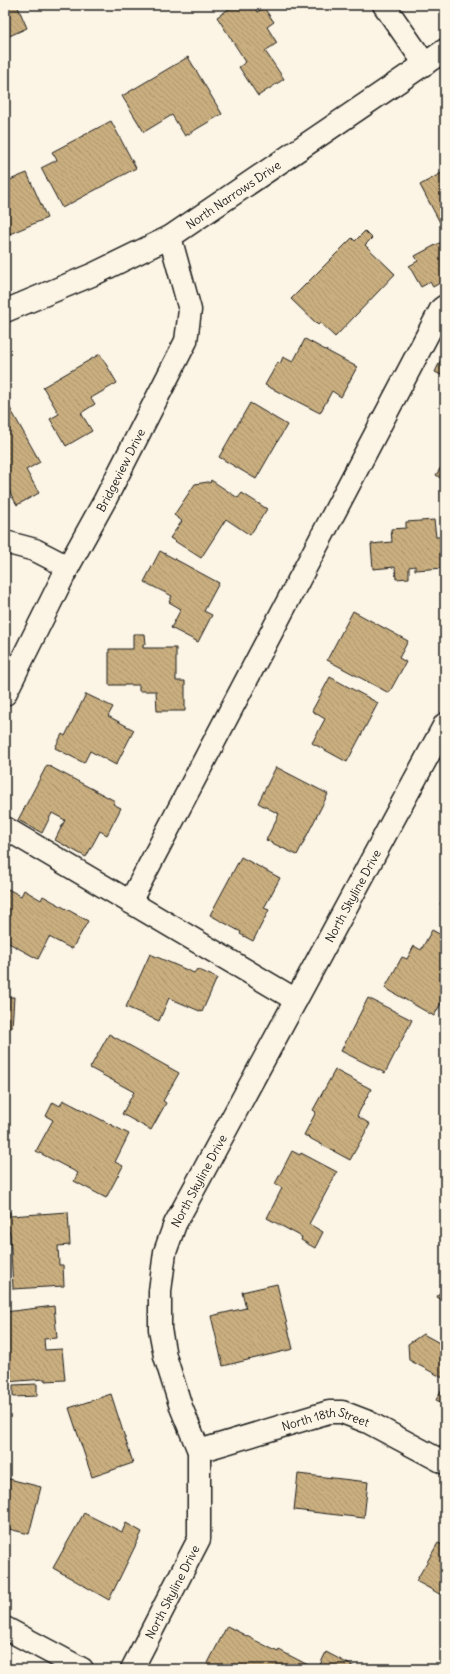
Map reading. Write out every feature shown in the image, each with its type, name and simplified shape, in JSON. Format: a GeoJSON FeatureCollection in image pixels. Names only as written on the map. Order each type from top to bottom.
{"type":"FeatureCollection","features":[{"type":"Feature","properties":{"kind":"street"},"geometry":{"type":"LineString","coordinates":[[384,5],[425,64]]}},
{"type":"Feature","properties":{"kind":"street","name":"North Narrows Drive"},"geometry":{"type":"LineString","coordinates":[[5,311],[94,274],[170,237],[445,50]]}},
{"type":"Feature","properties":{"kind":"street","name":"Bridgeview Drive"},"geometry":{"type":"LineString","coordinates":[[5,694],[68,567],[105,500],[186,341],[190,310],[170,237]]}},
{"type":"Feature","properties":{"kind":"street"},"geometry":{"type":"LineString","coordinates":[[130,902],[437,316],[445,306]]}},
{"type":"Feature","properties":{"kind":"street"},"geometry":{"type":"LineString","coordinates":[[5,542],[35,550],[68,567]]}},
{"type":"Feature","properties":{"kind":"street","name":"North Skyline Drive"},"geometry":{"type":"LineString","coordinates":[[132,1669],[199,1539],[199,1451],[181,1407],[165,1356],[160,1329],[160,1291],[165,1252],[175,1224],[445,724]]}},
{"type":"Feature","properties":{"kind":"street"},"geometry":{"type":"LineString","coordinates":[[5,828],[296,1000]]}},
{"type":"Feature","properties":{"kind":"street","name":"North 18th Street"},"geometry":{"type":"LineString","coordinates":[[199,1451],[329,1412],[342,1412],[368,1422],[445,1463]]}},
{"type":"Feature","properties":{"kind":"street"},"geometry":{"type":"LineString","coordinates":[[5,1628],[82,1669]]}},
{"type":"Feature","properties":{"kind":"building"},"geometry":{"type":"Polygon","coordinates":[[[5,5],[17,5],[27,28],[5,38],[5,5]]]}},
{"type":"Feature","properties":{"kind":"building"},"geometry":{"type":"Polygon","coordinates":[[[235,5],[252,5],[257,12],[264,8],[274,22],[267,27],[277,43],[265,51],[284,79],[258,96],[239,67],[246,62],[217,17],[235,5]]]}},
{"type":"Feature","properties":{"kind":"building"},"geometry":{"type":"Polygon","coordinates":[[[188,57],[222,114],[185,136],[172,115],[144,132],[122,96],[188,57]]]}},
{"type":"Feature","properties":{"kind":"building"},"geometry":{"type":"Polygon","coordinates":[[[111,121],[136,168],[62,208],[41,168],[57,160],[52,152],[111,121]]]}},
{"type":"Feature","properties":{"kind":"building"},"geometry":{"type":"Polygon","coordinates":[[[445,171],[445,229],[444,230],[420,185],[445,171]]]}},
{"type":"Feature","properties":{"kind":"building"},"geometry":{"type":"Polygon","coordinates":[[[27,173],[47,218],[5,236],[5,182],[27,173]]]}},
{"type":"Feature","properties":{"kind":"building"},"geometry":{"type":"Polygon","coordinates":[[[365,231],[372,238],[365,245],[395,274],[335,337],[320,323],[318,325],[291,299],[352,238],[355,241],[365,231]]]}},
{"type":"Feature","properties":{"kind":"building"},"geometry":{"type":"Polygon","coordinates":[[[445,240],[445,280],[433,287],[430,282],[421,287],[409,266],[418,261],[415,256],[445,240]]]}},
{"type":"Feature","properties":{"kind":"building"},"geometry":{"type":"Polygon","coordinates":[[[305,339],[357,367],[341,397],[332,391],[320,413],[265,385],[278,362],[280,364],[283,357],[293,362],[305,339]]]}},
{"type":"Feature","properties":{"kind":"building"},"geometry":{"type":"Polygon","coordinates":[[[445,351],[445,377],[435,372],[445,351]]]}},
{"type":"Feature","properties":{"kind":"building"},"geometry":{"type":"Polygon","coordinates":[[[100,354],[117,383],[91,398],[95,404],[81,413],[92,431],[66,446],[50,419],[59,414],[43,387],[100,354]]]}},
{"type":"Feature","properties":{"kind":"building"},"geometry":{"type":"Polygon","coordinates":[[[6,401],[40,462],[26,470],[39,493],[17,505],[5,484],[5,478],[8,476],[5,471],[6,401]]]}},
{"type":"Feature","properties":{"kind":"building"},"geometry":{"type":"Polygon","coordinates":[[[250,403],[287,425],[256,479],[219,457],[250,403]]]}},
{"type":"Feature","properties":{"kind":"building"},"geometry":{"type":"Polygon","coordinates":[[[445,452],[445,461],[441,459],[445,452]]]}},
{"type":"Feature","properties":{"kind":"building"},"geometry":{"type":"Polygon","coordinates":[[[445,461],[445,481],[436,475],[445,461]]]}},
{"type":"Feature","properties":{"kind":"building"},"geometry":{"type":"Polygon","coordinates":[[[211,480],[238,498],[242,493],[267,509],[250,535],[226,519],[201,558],[170,538],[182,521],[174,515],[195,484],[210,483],[211,480]]]}},
{"type":"Feature","properties":{"kind":"building"},"geometry":{"type":"Polygon","coordinates":[[[434,520],[436,537],[445,537],[445,568],[415,570],[415,566],[409,567],[409,578],[396,579],[395,567],[373,569],[371,544],[392,542],[391,529],[406,528],[406,522],[434,520]]]}},
{"type":"Feature","properties":{"kind":"building"},"geometry":{"type":"Polygon","coordinates":[[[160,551],[219,583],[204,611],[212,615],[198,642],[171,628],[181,609],[169,602],[172,596],[144,582],[160,551]]]}},
{"type":"Feature","properties":{"kind":"building"},"geometry":{"type":"Polygon","coordinates":[[[353,611],[408,641],[399,658],[406,662],[389,693],[327,660],[353,611]]]}},
{"type":"Feature","properties":{"kind":"building"},"geometry":{"type":"Polygon","coordinates":[[[133,634],[145,634],[146,644],[143,644],[143,648],[176,648],[176,681],[185,681],[185,711],[157,711],[156,691],[139,691],[139,685],[109,685],[109,649],[133,649],[133,634]]]}},
{"type":"Feature","properties":{"kind":"building"},"geometry":{"type":"Polygon","coordinates":[[[330,677],[378,703],[347,762],[312,743],[325,719],[312,711],[330,677]]]}},
{"type":"Feature","properties":{"kind":"building"},"geometry":{"type":"Polygon","coordinates":[[[86,694],[113,707],[108,716],[134,730],[116,765],[90,751],[84,763],[55,748],[62,734],[65,736],[86,694]]]}},
{"type":"Feature","properties":{"kind":"building"},"geometry":{"type":"Polygon","coordinates":[[[47,765],[115,801],[113,804],[121,808],[107,835],[100,831],[86,857],[55,840],[65,820],[52,813],[42,833],[18,820],[47,765]]]}},
{"type":"Feature","properties":{"kind":"building"},"geometry":{"type":"Polygon","coordinates":[[[276,767],[328,794],[297,855],[266,840],[279,814],[258,803],[276,767]]]}},
{"type":"Feature","properties":{"kind":"building"},"geometry":{"type":"Polygon","coordinates":[[[241,857],[280,878],[264,908],[269,910],[253,941],[240,934],[241,932],[210,915],[241,857]]]}},
{"type":"Feature","properties":{"kind":"building"},"geometry":{"type":"Polygon","coordinates":[[[6,888],[21,896],[24,890],[41,900],[43,896],[88,921],[72,949],[49,937],[38,959],[5,941],[6,888]]]}},
{"type":"Feature","properties":{"kind":"building"},"geometry":{"type":"Polygon","coordinates":[[[445,897],[445,908],[440,904],[445,897]]]}},
{"type":"Feature","properties":{"kind":"building"},"geometry":{"type":"Polygon","coordinates":[[[432,930],[445,937],[445,996],[434,1016],[385,988],[402,957],[407,959],[414,946],[421,950],[432,930]]]}},
{"type":"Feature","properties":{"kind":"building"},"geometry":{"type":"Polygon","coordinates":[[[150,954],[194,973],[197,969],[217,978],[202,1012],[169,998],[159,1021],[126,1007],[150,954]]]}},
{"type":"Feature","properties":{"kind":"building"},"geometry":{"type":"Polygon","coordinates":[[[5,997],[14,997],[12,1028],[5,1027],[5,997]]]}},
{"type":"Feature","properties":{"kind":"building"},"geometry":{"type":"Polygon","coordinates":[[[368,998],[412,1020],[385,1073],[341,1051],[368,998]]]}},
{"type":"Feature","properties":{"kind":"building"},"geometry":{"type":"Polygon","coordinates":[[[109,1034],[179,1073],[163,1101],[166,1103],[151,1130],[122,1114],[134,1092],[90,1068],[109,1034]]]}},
{"type":"Feature","properties":{"kind":"building"},"geometry":{"type":"Polygon","coordinates":[[[335,1070],[371,1089],[357,1116],[370,1124],[350,1160],[304,1135],[316,1112],[313,1110],[335,1070]]]}},
{"type":"Feature","properties":{"kind":"building"},"geometry":{"type":"Polygon","coordinates":[[[63,1100],[129,1134],[115,1162],[123,1166],[106,1198],[74,1181],[78,1173],[36,1151],[53,1120],[46,1116],[53,1102],[60,1106],[63,1100]]]}},
{"type":"Feature","properties":{"kind":"building"},"geometry":{"type":"Polygon","coordinates":[[[292,1151],[300,1155],[301,1153],[337,1172],[309,1224],[323,1232],[315,1248],[301,1240],[302,1237],[267,1218],[282,1188],[275,1184],[292,1151]]]}},
{"type":"Feature","properties":{"kind":"building"},"geometry":{"type":"Polygon","coordinates":[[[5,1212],[10,1212],[10,1216],[68,1212],[70,1245],[58,1246],[59,1265],[63,1265],[64,1286],[13,1289],[10,1232],[5,1232],[5,1212]]]}},
{"type":"Feature","properties":{"kind":"building"},"geometry":{"type":"Polygon","coordinates":[[[445,1283],[445,1301],[437,1297],[445,1283]]]}},
{"type":"Feature","properties":{"kind":"building"},"geometry":{"type":"Polygon","coordinates":[[[277,1284],[293,1349],[223,1366],[211,1316],[246,1308],[242,1292],[277,1284]]]}},
{"type":"Feature","properties":{"kind":"building"},"geometry":{"type":"Polygon","coordinates":[[[54,1306],[57,1338],[44,1339],[45,1350],[62,1349],[65,1380],[45,1381],[45,1379],[5,1382],[5,1312],[54,1306]]]}},
{"type":"Feature","properties":{"kind":"building"},"geometry":{"type":"Polygon","coordinates":[[[423,1334],[445,1346],[445,1379],[409,1360],[408,1344],[423,1334]]]}},
{"type":"Feature","properties":{"kind":"building"},"geometry":{"type":"Polygon","coordinates":[[[445,1383],[445,1404],[436,1400],[445,1383]]]}},
{"type":"Feature","properties":{"kind":"building"},"geometry":{"type":"Polygon","coordinates":[[[37,1384],[37,1396],[13,1397],[13,1385],[37,1384]]]}},
{"type":"Feature","properties":{"kind":"building"},"geometry":{"type":"Polygon","coordinates":[[[111,1394],[133,1463],[92,1477],[69,1408],[111,1394]]]}},
{"type":"Feature","properties":{"kind":"building"},"geometry":{"type":"Polygon","coordinates":[[[298,1474],[368,1482],[364,1518],[294,1510],[298,1474]]]}},
{"type":"Feature","properties":{"kind":"building"},"geometry":{"type":"Polygon","coordinates":[[[5,1478],[41,1487],[29,1534],[5,1528],[5,1478]]]}},
{"type":"Feature","properties":{"kind":"building"},"geometry":{"type":"Polygon","coordinates":[[[84,1513],[122,1532],[126,1523],[142,1532],[109,1600],[53,1568],[84,1513]]]}},
{"type":"Feature","properties":{"kind":"building"},"geometry":{"type":"Polygon","coordinates":[[[438,1543],[445,1546],[445,1597],[416,1581],[438,1543]]]}},
{"type":"Feature","properties":{"kind":"building"},"geometry":{"type":"Polygon","coordinates":[[[227,1626],[278,1652],[279,1650],[308,1665],[305,1669],[214,1669],[207,1665],[227,1626]]]}},
{"type":"Feature","properties":{"kind":"building"},"geometry":{"type":"Polygon","coordinates":[[[326,1652],[358,1669],[318,1669],[326,1652]]]}}]}
